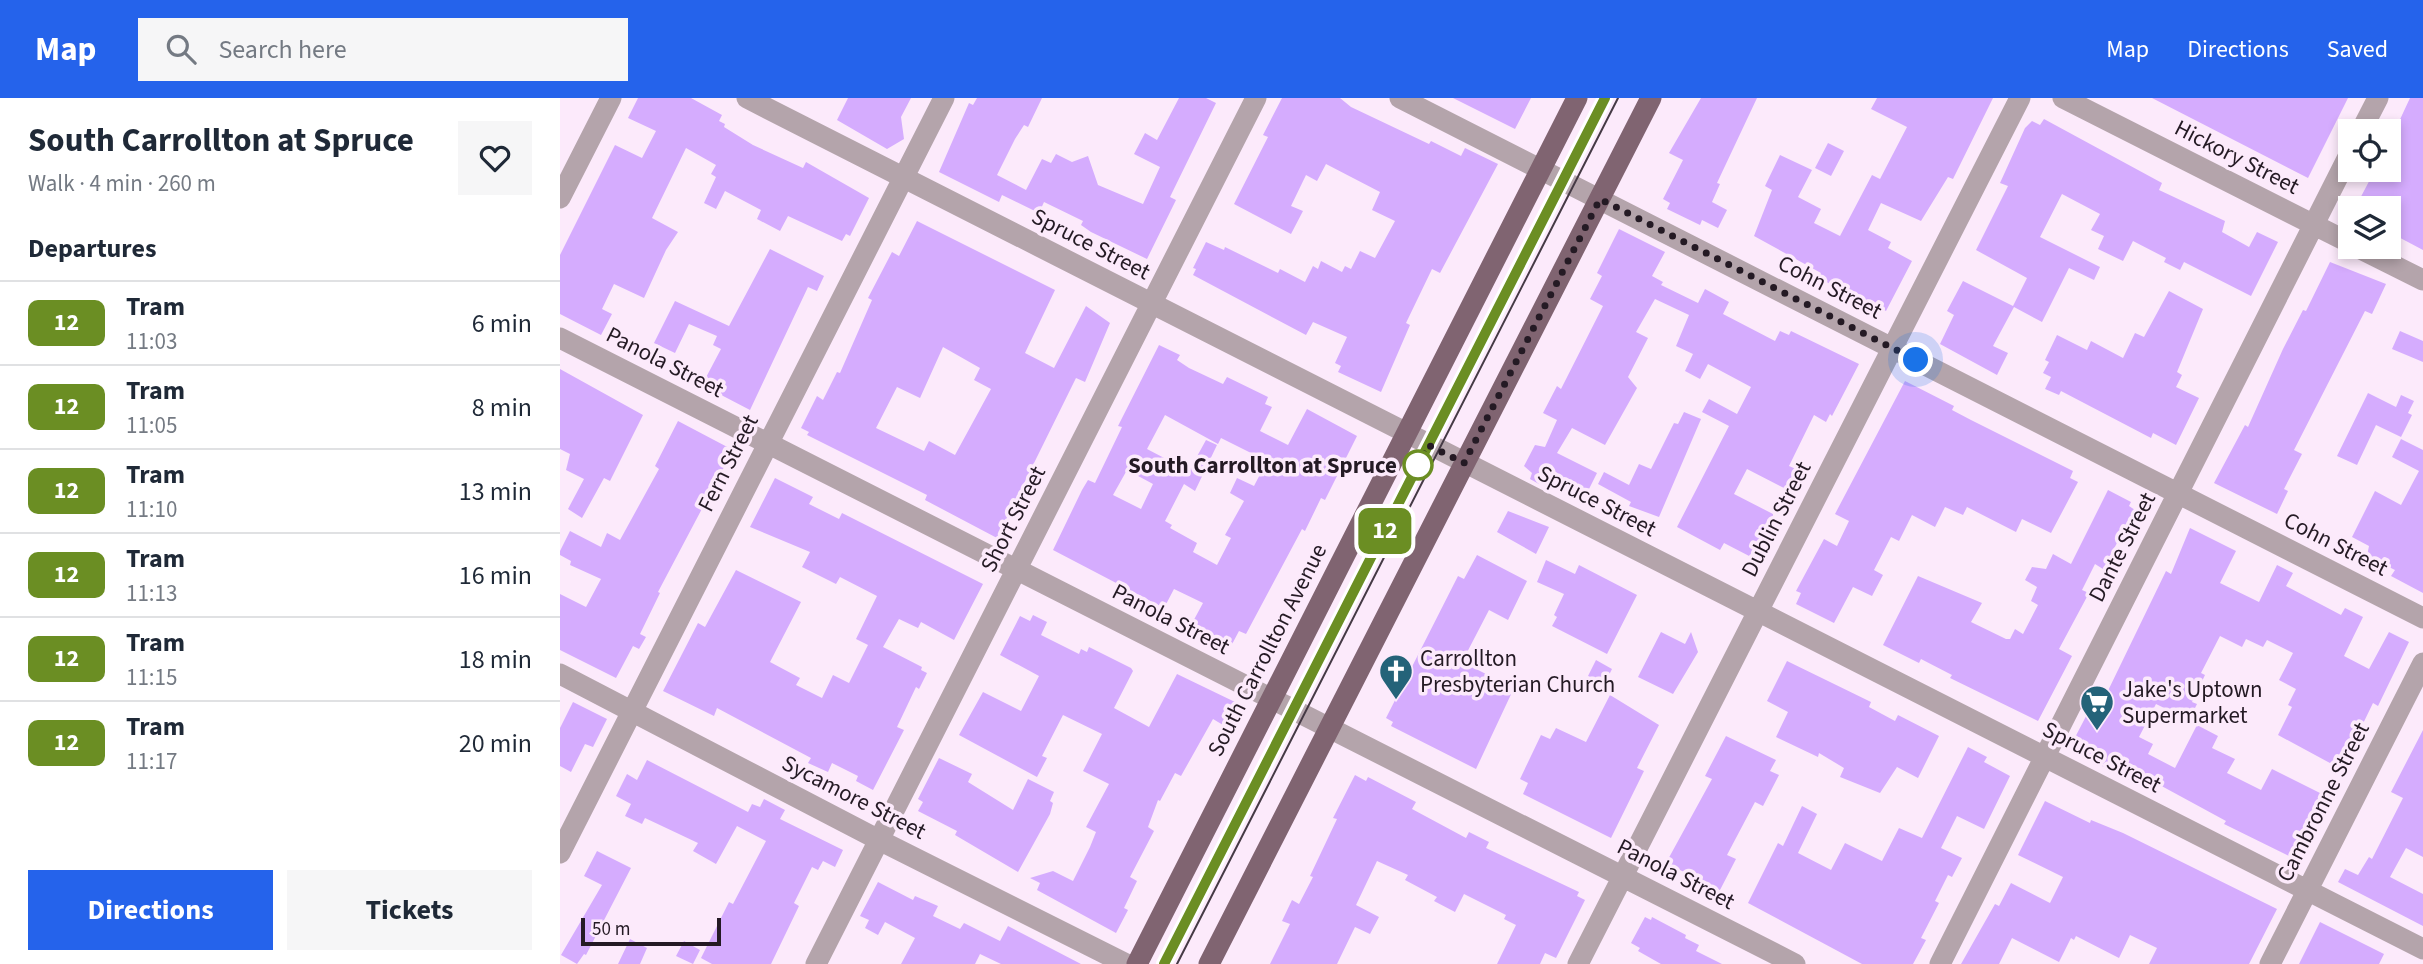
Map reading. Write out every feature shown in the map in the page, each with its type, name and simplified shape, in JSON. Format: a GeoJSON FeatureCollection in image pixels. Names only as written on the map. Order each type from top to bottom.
{"type":"FeatureCollection","features":[{"type":"Feature","properties":{"kind":"main road","name":"South Carrollton Avenue"},"geometry":{"type":"LineString","coordinates":[[1137,964],[1577,98]]}},
{"type":"Feature","properties":{"kind":"main road"},"geometry":{"type":"LineString","coordinates":[[1209,964],[1651,98]]}},
{"type":"Feature","properties":{"kind":"street"},"geometry":{"type":"LineString","coordinates":[[560,198],[611,98]]}},
{"type":"Feature","properties":{"kind":"street","name":"Spruce Street"},"geometry":{"type":"LineString","coordinates":[[747,98],[2423,949]]}},
{"type":"Feature","properties":{"kind":"street","name":"Fern Street"},"geometry":{"type":"LineString","coordinates":[[560,853],[944,98]]}},
{"type":"Feature","properties":{"kind":"street","name":"Short Street"},"geometry":{"type":"LineString","coordinates":[[816,964],[1256,98]]}},
{"type":"Feature","properties":{"kind":"street","name":"Cohn Street"},"geometry":{"type":"LineString","coordinates":[[1401,98],[2423,618]]}},
{"type":"Feature","properties":{"kind":"street","name":"Dublin Street"},"geometry":{"type":"LineString","coordinates":[[1578,964],[2020,98]]}},
{"type":"Feature","properties":{"kind":"street","name":"Hickory Street"},"geometry":{"type":"LineString","coordinates":[[2063,98],[2338,237]]}},
{"type":"Feature","properties":{"kind":"street"},"geometry":{"type":"LineString","coordinates":[[2367,119],[2378,98]]}},
{"type":"Feature","properties":{"kind":"street","name":"Dante Street"},"geometry":{"type":"LineString","coordinates":[[1940,964],[2338,177]]}},
{"type":"Feature","properties":{"kind":"street"},"geometry":{"type":"LineString","coordinates":[[2381,259],[2423,280]]}},
{"type":"Feature","properties":{"kind":"street","name":"Panola Street"},"geometry":{"type":"LineString","coordinates":[[560,338],[1795,964]]}},
{"type":"Feature","properties":{"kind":"street","name":"Cambronne Street"},"geometry":{"type":"LineString","coordinates":[[2270,964],[2423,663]]}},
{"type":"Feature","properties":{"kind":"street","name":"Sycamore Street"},"geometry":{"type":"LineString","coordinates":[[560,674],[879,841],[1126,964]]}},
{"type":"Feature","properties":{"kind":"building"},"geometry":{"type":"Polygon","coordinates":[[[638,98],[691,98],[722,115],[719,121],[725,124],[724,127],[753,145],[803,168],[806,162],[869,198],[850,236],[846,234],[842,241],[788,216],[780,231],[757,219],[761,210],[725,191],[716,209],[704,203],[716,177],[711,174],[716,165],[686,148],[652,218],[678,232],[666,250],[644,298],[614,284],[602,309],[612,314],[601,335],[560,314],[560,255],[615,145],[642,158],[656,131],[628,118],[638,98]]]}},
{"type":"Feature","properties":{"kind":"building"},"geometry":{"type":"Polygon","coordinates":[[[848,98],[911,98],[901,117],[904,139],[887,149],[837,120],[848,98]]]}},
{"type":"Feature","properties":{"kind":"building"},"geometry":{"type":"Polygon","coordinates":[[[977,98],[1042,98],[1028,127],[1024,125],[1015,139],[997,175],[1026,190],[1042,159],[1051,163],[1056,154],[1072,162],[1088,156],[1098,185],[1143,204],[1160,167],[1134,154],[1145,133],[1157,140],[1179,98],[1206,98],[1216,103],[1170,197],[1176,200],[1147,259],[1091,232],[1081,225],[1083,221],[1044,202],[1039,213],[1002,195],[999,202],[939,172],[969,103],[973,105],[977,98]]]}},
{"type":"Feature","properties":{"kind":"building"},"geometry":{"type":"Polygon","coordinates":[[[1282,98],[1340,98],[1351,107],[1429,144],[1431,141],[1461,156],[1465,148],[1498,164],[1440,273],[1432,269],[1406,323],[1410,325],[1381,392],[1338,372],[1341,366],[1335,363],[1347,337],[1313,322],[1306,335],[1193,275],[1196,269],[1193,268],[1206,242],[1224,250],[1225,247],[1278,273],[1280,269],[1305,282],[1313,266],[1318,269],[1321,261],[1342,272],[1345,266],[1351,269],[1360,251],[1375,258],[1395,221],[1372,210],[1380,192],[1326,164],[1317,181],[1306,175],[1291,206],[1303,211],[1291,234],[1234,204],[1268,137],[1263,135],[1282,98]]]}},
{"type":"Feature","properties":{"kind":"building"},"geometry":{"type":"Polygon","coordinates":[[[1453,98],[1531,98],[1515,129],[1453,98]]]}},
{"type":"Feature","properties":{"kind":"building"},"geometry":{"type":"Polygon","coordinates":[[[1701,98],[1757,98],[1717,183],[1720,184],[1712,202],[1727,210],[1718,228],[1702,220],[1700,225],[1667,209],[1670,203],[1663,199],[1683,160],[1669,153],[1701,98]]]}},
{"type":"Feature","properties":{"kind":"building"},"geometry":{"type":"Polygon","coordinates":[[[1877,98],[1993,98],[1953,179],[1948,177],[1921,221],[1881,203],[1868,230],[1891,242],[1888,248],[1912,261],[1886,311],[1818,278],[1821,273],[1754,236],[1772,190],[1765,186],[1780,155],[1812,170],[1798,197],[1821,209],[1814,223],[1840,236],[1872,175],[1880,179],[1907,127],[1871,109],[1877,98]]]}},
{"type":"Feature","properties":{"kind":"building"},"geometry":{"type":"Polygon","coordinates":[[[2152,98],[2348,98],[2308,178],[2152,98]]]}},
{"type":"Feature","properties":{"kind":"building"},"geometry":{"type":"Polygon","coordinates":[[[2410,98],[2423,98],[2423,250],[2401,238],[2401,196],[2361,196],[2369,182],[2401,182],[2400,119],[2410,98]]]}},
{"type":"Feature","properties":{"kind":"building"},"geometry":{"type":"Polygon","coordinates":[[[2044,119],[2162,183],[2159,190],[2225,221],[2222,232],[2249,247],[2257,232],[2278,242],[2251,296],[2184,262],[2180,270],[2164,262],[2166,258],[2133,241],[2123,261],[2098,249],[2104,236],[2091,230],[2100,214],[2062,194],[2040,237],[2100,267],[2094,280],[2069,268],[2042,322],[2014,307],[1993,346],[2008,353],[1997,375],[1940,344],[1954,315],[1947,311],[1963,281],[2013,306],[2027,278],[1976,250],[2008,186],[2000,183],[2025,128],[2032,121],[2040,125],[2044,119]]]}},
{"type":"Feature","properties":{"kind":"building"},"geometry":{"type":"Polygon","coordinates":[[[1828,143],[1844,151],[1831,176],[1815,168],[1828,143]]]}},
{"type":"Feature","properties":{"kind":"building"},"geometry":{"type":"Polygon","coordinates":[[[917,221],[1055,290],[1025,353],[1054,368],[1086,306],[1110,323],[1085,382],[1076,378],[997,538],[925,500],[927,495],[807,435],[809,432],[801,428],[817,396],[823,400],[837,372],[840,373],[872,300],[868,298],[892,252],[899,256],[917,221]],[[943,347],[920,398],[897,387],[876,428],[924,451],[929,441],[955,455],[991,389],[974,380],[980,368],[943,347]]]}},
{"type":"Feature","properties":{"kind":"building"},"geometry":{"type":"Polygon","coordinates":[[[1619,229],[1665,252],[1652,276],[1663,282],[1661,285],[1698,303],[1705,289],[1729,302],[1723,314],[1775,341],[1780,331],[1789,335],[1791,331],[1859,364],[1832,416],[1830,414],[1826,422],[1814,415],[1789,466],[1796,469],[1786,489],[1747,469],[1734,494],[1773,514],[1773,520],[1753,558],[1724,543],[1720,550],[1677,527],[1729,426],[1702,412],[1709,399],[1737,414],[1751,387],[1708,364],[1700,379],[1685,371],[1693,354],[1676,346],[1689,315],[1655,299],[1636,332],[1648,338],[1628,377],[1637,388],[1605,445],[1572,428],[1557,453],[1597,473],[1585,497],[1542,478],[1539,484],[1530,479],[1532,473],[1524,466],[1535,445],[1545,447],[1557,420],[1543,413],[1557,386],[1561,389],[1603,306],[1590,299],[1602,276],[1597,273],[1619,229]]]}},
{"type":"Feature","properties":{"kind":"building"},"geometry":{"type":"Polygon","coordinates":[[[770,249],[824,276],[817,291],[808,287],[750,410],[702,385],[721,349],[713,345],[717,336],[689,324],[675,353],[654,343],[675,301],[729,326],[770,249]]]}},
{"type":"Feature","properties":{"kind":"building"},"geometry":{"type":"Polygon","coordinates":[[[2330,262],[2386,284],[2372,314],[2365,311],[2294,450],[2302,454],[2284,489],[2288,491],[2277,514],[2214,483],[2245,425],[2248,427],[2283,349],[2303,310],[2306,311],[2330,262]]]}},
{"type":"Feature","properties":{"kind":"building"},"geometry":{"type":"Polygon","coordinates":[[[2169,291],[2203,309],[2177,372],[2182,375],[2176,387],[2199,398],[2176,445],[2153,433],[2151,438],[2061,391],[2059,395],[2045,389],[2051,377],[2043,373],[2049,362],[2045,360],[2057,335],[2087,350],[2091,341],[2123,358],[2135,333],[2144,337],[2169,291]]]}},
{"type":"Feature","properties":{"kind":"building"},"geometry":{"type":"Polygon","coordinates":[[[2400,331],[2423,341],[2423,362],[2392,349],[2400,331]]]}},
{"type":"Feature","properties":{"kind":"building"},"geometry":{"type":"Polygon","coordinates":[[[1159,345],[1180,355],[1177,360],[1189,368],[1223,384],[1227,377],[1268,397],[1265,404],[1272,407],[1260,431],[1288,445],[1307,409],[1357,436],[1325,500],[1321,498],[1305,531],[1302,529],[1246,634],[1239,631],[1230,648],[1190,627],[1203,603],[1174,589],[1164,608],[1053,550],[1088,480],[1095,483],[1122,427],[1118,426],[1159,345]],[[1165,415],[1147,449],[1189,471],[1206,440],[1217,445],[1195,491],[1184,484],[1165,521],[1172,525],[1170,528],[1197,543],[1193,552],[1217,565],[1231,538],[1225,535],[1244,501],[1230,493],[1237,478],[1254,486],[1267,461],[1221,438],[1218,444],[1165,415]],[[1127,470],[1113,495],[1141,509],[1153,484],[1127,470]]]}},
{"type":"Feature","properties":{"kind":"building"},"geometry":{"type":"Polygon","coordinates":[[[560,369],[643,415],[610,481],[604,478],[582,518],[568,509],[584,479],[566,470],[570,454],[560,449],[560,369]]]}},
{"type":"Feature","properties":{"kind":"building"},"geometry":{"type":"Polygon","coordinates":[[[1905,381],[1954,406],[1952,410],[2073,471],[2070,478],[2078,482],[2051,533],[2022,519],[2016,532],[1967,507],[1963,515],[1945,507],[1935,527],[1912,515],[1899,541],[1891,537],[1874,570],[1883,575],[1872,596],[1853,587],[1834,623],[1796,604],[1801,593],[1796,591],[1824,539],[1837,546],[1849,521],[1835,514],[1905,381]]]}},
{"type":"Feature","properties":{"kind":"building"},"geometry":{"type":"Polygon","coordinates":[[[2368,393],[2396,407],[2401,395],[2414,401],[2408,413],[2412,415],[2401,437],[2376,425],[2357,465],[2337,456],[2368,393]]]}},
{"type":"Feature","properties":{"kind":"building"},"geometry":{"type":"Polygon","coordinates":[[[1684,412],[1701,419],[1659,517],[1629,506],[1631,502],[1598,484],[1604,472],[1629,485],[1639,464],[1651,469],[1674,423],[1678,424],[1684,412]]]}},
{"type":"Feature","properties":{"kind":"building"},"geometry":{"type":"Polygon","coordinates":[[[678,421],[733,450],[658,592],[660,593],[640,634],[646,637],[639,649],[633,646],[616,678],[560,650],[560,594],[586,607],[601,579],[570,565],[571,561],[560,555],[560,551],[570,531],[601,547],[607,533],[620,540],[659,469],[655,466],[678,421]]]}},
{"type":"Feature","properties":{"kind":"building"},"geometry":{"type":"Polygon","coordinates":[[[2401,439],[2423,450],[2423,593],[2391,576],[2395,570],[2367,556],[2369,546],[2352,537],[2375,491],[2401,505],[2419,471],[2392,457],[2401,439]]]}},
{"type":"Feature","properties":{"kind":"building"},"geometry":{"type":"Polygon","coordinates":[[[775,478],[813,497],[809,504],[839,519],[842,513],[983,584],[954,640],[921,622],[918,628],[899,619],[883,647],[922,667],[921,670],[927,673],[919,689],[916,687],[897,727],[904,730],[873,790],[856,781],[858,776],[832,763],[828,772],[808,763],[811,758],[717,708],[714,716],[663,691],[698,623],[705,627],[736,570],[801,602],[770,662],[800,678],[796,685],[822,698],[833,675],[849,683],[868,645],[856,639],[877,596],[840,577],[836,584],[802,567],[810,552],[750,527],[775,478]]]}},
{"type":"Feature","properties":{"kind":"building"},"geometry":{"type":"Polygon","coordinates":[[[2108,490],[2131,502],[2129,506],[2135,510],[2120,545],[2117,543],[2103,569],[2095,564],[2082,590],[2089,593],[2059,649],[2072,656],[2038,721],[1950,678],[1952,675],[1921,659],[1919,663],[1883,645],[1918,576],[1982,603],[1971,622],[2006,639],[2010,639],[2015,629],[2023,634],[2038,605],[2031,601],[2037,587],[2025,580],[2032,567],[2046,569],[2053,554],[2071,564],[2108,490]]]}},
{"type":"Feature","properties":{"kind":"building"},"geometry":{"type":"Polygon","coordinates":[[[1508,511],[1549,527],[1536,554],[1497,532],[1508,511]]]}},
{"type":"Feature","properties":{"kind":"building"},"geometry":{"type":"Polygon","coordinates":[[[2190,528],[2236,551],[2220,583],[2259,602],[2277,565],[2293,573],[2286,586],[2341,615],[2345,608],[2363,617],[2344,656],[2369,669],[2389,632],[2409,642],[2378,706],[2373,703],[2341,769],[2278,735],[2292,707],[2288,705],[2296,689],[2279,680],[2293,653],[2267,640],[2263,647],[2246,639],[2242,647],[2220,636],[2201,673],[2205,675],[2192,702],[2197,704],[2189,720],[2156,704],[2139,737],[2153,744],[2148,754],[2175,768],[2197,725],[2218,736],[2212,748],[2235,759],[2227,773],[2261,790],[2272,769],[2322,794],[2291,857],[2224,824],[2226,821],[2145,777],[2141,786],[2069,749],[2096,697],[2103,701],[2166,571],[2171,574],[2190,528]]]}},
{"type":"Feature","properties":{"kind":"building"},"geometry":{"type":"Polygon","coordinates":[[[1477,555],[1527,581],[1508,620],[1489,610],[1462,662],[1514,688],[1476,769],[1391,726],[1393,722],[1386,718],[1458,576],[1464,579],[1477,555]]]}},
{"type":"Feature","properties":{"kind":"building"},"geometry":{"type":"Polygon","coordinates":[[[1546,560],[1575,574],[1579,565],[1637,595],[1607,654],[1552,626],[1564,594],[1537,582],[1546,560]]]}},
{"type":"Feature","properties":{"kind":"building"},"geometry":{"type":"Polygon","coordinates":[[[1033,615],[1047,622],[1041,635],[1079,654],[1081,649],[1087,652],[1089,647],[1131,668],[1133,671],[1114,708],[1149,727],[1177,674],[1235,702],[1223,725],[1213,719],[1181,776],[1175,773],[1160,801],[1158,800],[1148,827],[1154,831],[1130,877],[1137,881],[1124,908],[1128,910],[1116,933],[1037,890],[1040,883],[1030,878],[1053,871],[1073,881],[1090,847],[1096,832],[1086,827],[1109,784],[1083,771],[1102,734],[1063,715],[1042,756],[1047,758],[1037,777],[959,735],[983,692],[1021,711],[1039,676],[1000,655],[1020,616],[1030,621],[1033,615]]]}},
{"type":"Feature","properties":{"kind":"building"},"geometry":{"type":"Polygon","coordinates":[[[1661,632],[1685,644],[1691,632],[1698,652],[1673,694],[1638,677],[1661,632]]]}},
{"type":"Feature","properties":{"kind":"building"},"geometry":{"type":"Polygon","coordinates":[[[1596,660],[1612,669],[1604,685],[1588,676],[1596,660]]]}},
{"type":"Feature","properties":{"kind":"building"},"geometry":{"type":"Polygon","coordinates":[[[1787,661],[1871,702],[1869,707],[1895,721],[1898,715],[1939,736],[1918,778],[1897,767],[1880,793],[1840,777],[1844,768],[1819,753],[1818,757],[1776,737],[1788,712],[1767,701],[1787,661]]]}},
{"type":"Feature","properties":{"kind":"building"},"geometry":{"type":"Polygon","coordinates":[[[1610,695],[1659,725],[1637,768],[1644,771],[1611,838],[1523,794],[1528,783],[1520,779],[1541,735],[1550,739],[1556,728],[1586,742],[1610,695]]]}},
{"type":"Feature","properties":{"kind":"building"},"geometry":{"type":"Polygon","coordinates":[[[573,702],[607,719],[593,747],[585,744],[571,772],[560,766],[560,728],[573,702]]]}},
{"type":"Feature","properties":{"kind":"building"},"geometry":{"type":"Polygon","coordinates":[[[2423,730],[2423,857],[2406,848],[2390,877],[2423,894],[2423,926],[2338,882],[2345,869],[2358,875],[2369,857],[2372,859],[2403,798],[2391,792],[2423,730]]]}},
{"type":"Feature","properties":{"kind":"building"},"geometry":{"type":"Polygon","coordinates":[[[1726,736],[1776,760],[1770,771],[1779,775],[1763,806],[1755,802],[1727,855],[1736,859],[1720,890],[1682,876],[1684,872],[1666,863],[1712,779],[1705,776],[1726,736]]]}},
{"type":"Feature","properties":{"kind":"building"},"geometry":{"type":"Polygon","coordinates":[[[1968,747],[1987,757],[1984,762],[2010,776],[1984,829],[1957,816],[1941,848],[1962,858],[1952,877],[1948,875],[1935,901],[1939,903],[1921,938],[1926,940],[1913,964],[1862,964],[1748,903],[1778,843],[1783,846],[1802,806],[1817,814],[1798,853],[1831,870],[1845,843],[1882,861],[1899,828],[1922,838],[1968,747]]]}},
{"type":"Feature","properties":{"kind":"building"},"geometry":{"type":"Polygon","coordinates":[[[939,758],[972,774],[968,782],[1013,810],[1028,779],[1054,792],[1050,801],[1053,803],[1050,814],[1018,872],[955,835],[957,831],[918,811],[923,802],[918,799],[939,758]]]}},
{"type":"Feature","properties":{"kind":"building"},"geometry":{"type":"Polygon","coordinates":[[[647,760],[748,812],[752,804],[760,807],[764,799],[785,810],[780,819],[843,850],[835,867],[823,861],[818,870],[812,867],[794,903],[799,906],[771,964],[712,964],[701,958],[729,902],[733,904],[766,841],[737,826],[716,864],[693,851],[698,843],[645,818],[642,824],[625,816],[631,804],[616,796],[627,774],[637,780],[647,760]]]}},
{"type":"Feature","properties":{"kind":"building"},"geometry":{"type":"Polygon","coordinates":[[[1355,775],[1366,781],[1368,777],[1416,802],[1412,809],[1466,838],[1469,832],[1489,842],[1486,848],[1579,892],[1577,896],[1585,900],[1556,958],[1545,953],[1540,964],[1497,964],[1516,925],[1504,919],[1506,915],[1464,894],[1455,912],[1434,901],[1437,897],[1405,880],[1408,875],[1377,861],[1356,905],[1379,917],[1370,934],[1355,927],[1337,964],[1270,964],[1290,924],[1282,921],[1292,900],[1299,904],[1313,877],[1310,876],[1337,819],[1333,818],[1355,775]]]}},
{"type":"Feature","properties":{"kind":"building"},"geometry":{"type":"Polygon","coordinates":[[[2045,801],[2090,823],[2091,820],[2123,833],[2277,909],[2249,964],[2149,964],[2157,948],[2130,935],[2119,958],[2076,936],[2074,940],[2071,938],[2059,962],[2012,938],[1999,964],[1961,964],[1995,904],[1999,906],[2011,883],[2050,903],[2063,877],[2018,855],[2045,801]]]}},
{"type":"Feature","properties":{"kind":"building"},"geometry":{"type":"Polygon","coordinates":[[[597,851],[631,868],[586,955],[584,954],[577,964],[561,955],[602,885],[584,876],[597,851]]]}},
{"type":"Feature","properties":{"kind":"building"},"geometry":{"type":"Polygon","coordinates":[[[878,882],[913,900],[915,896],[938,906],[933,916],[960,929],[964,923],[1000,941],[1008,926],[1081,964],[1001,964],[980,954],[975,964],[901,964],[915,938],[885,922],[878,935],[865,928],[869,920],[860,916],[878,882]]]}},
{"type":"Feature","properties":{"kind":"building"},"geometry":{"type":"Polygon","coordinates":[[[1645,917],[1651,920],[1652,917],[1686,935],[1685,938],[1699,945],[1696,951],[1722,964],[1661,964],[1638,951],[1640,948],[1631,943],[1645,917]]]}},
{"type":"Feature","properties":{"kind":"building"},"geometry":{"type":"Polygon","coordinates":[[[2320,922],[2384,954],[2379,964],[2299,964],[2320,922]]]}},
{"type":"Feature","properties":{"kind":"building"},"geometry":{"type":"Polygon","coordinates":[[[630,939],[647,948],[640,964],[618,964],[630,939]]]}},
{"type":"Feature","properties":{"kind":"building"},"geometry":{"type":"Polygon","coordinates":[[[684,941],[700,950],[693,964],[676,956],[684,941]]]}},
{"type":"Feature","properties":{"kind":"tram line"},"geometry":{"type":"LineString","coordinates":[[1164,964],[1605,98]]}},
{"type":"Feature","properties":{"kind":"tram line","name":"12"},"geometry":{"type":"LineString","coordinates":[[1164,964],[1605,98]]}},
{"type":"Feature","properties":{"kind":"tram line"},"geometry":{"type":"LineString","coordinates":[[1177,964],[1618,98]]}},
{"type":"Feature","properties":{"kind":"place","name":"South Carrollton at Spruce"},"geometry":{"type":"Point","coordinates":[1418,465]}},
{"type":"Feature","properties":{"kind":"place","name":"Carrollton Presbyterian Church"},"geometry":{"type":"Point","coordinates":[1396,701]}},
{"type":"Feature","properties":{"kind":"place","name":"Jake's Uptown Supermarket"},"geometry":{"type":"Point","coordinates":[2097,732]}},
{"type":"Feature","properties":{"kind":"route"},"geometry":{"type":"LineString","coordinates":[[1418,465],[1428,445],[1464,463],[1600,199],[1916,360]]}}]}
